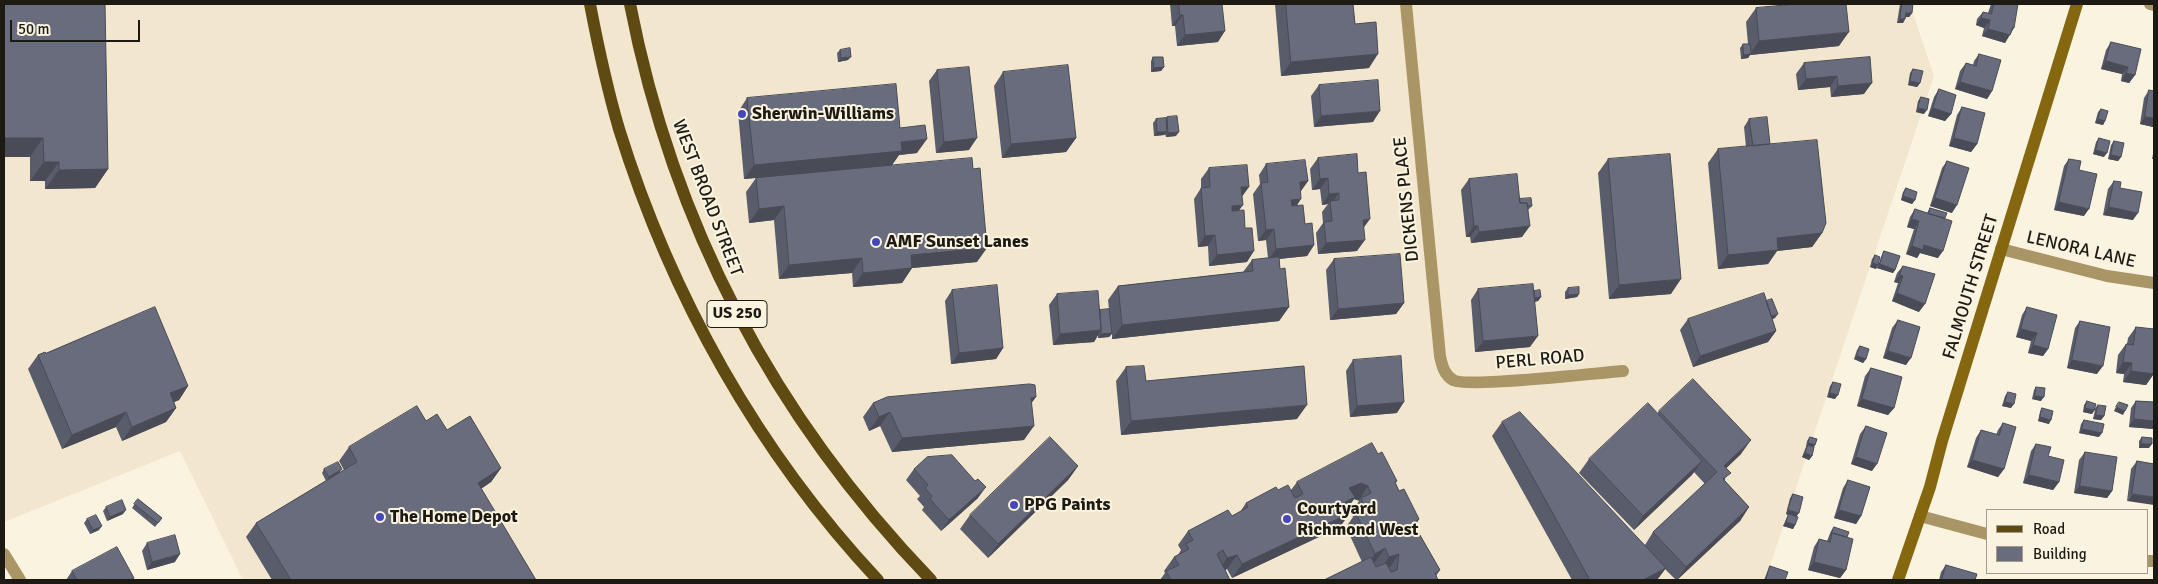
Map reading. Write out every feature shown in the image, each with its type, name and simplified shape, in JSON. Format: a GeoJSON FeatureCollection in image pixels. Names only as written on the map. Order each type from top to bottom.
{"type":"FeatureCollection","features":[{"type":"Feature","properties":{"kind":"main road","name":"US 250"},"geometry":{"type":"LineString","coordinates":[[590,4],[610,95],[628,156],[662,246],[688,304],[734,389],[776,454],[824,518],[878,580]]}},
{"type":"Feature","properties":{"kind":"main road","name":"WEST BROAD STREET"},"geometry":{"type":"LineString","coordinates":[[630,4],[650,94],[669,153],[690,212],[727,295],[788,402],[823,454],[862,505],[931,580]]}},
{"type":"Feature","properties":{"kind":"street","name":"DICKENS PLACE"},"geometry":{"type":"LineString","coordinates":[[1406,4],[1440,356],[1448,375],[1460,383]]}},
{"type":"Feature","properties":{"kind":"street","name":"FALMOUTH STREET"},"geometry":{"type":"LineString","coordinates":[[1898,580],[1920,516],[2077,4]]}},
{"type":"Feature","properties":{"kind":"street"},"geometry":{"type":"LineString","coordinates":[[2150,4],[2154,5]]}},
{"type":"Feature","properties":{"kind":"street","name":"LENORA LANE"},"geometry":{"type":"LineString","coordinates":[[2001,249],[2107,276],[2154,283]]}},
{"type":"Feature","properties":{"kind":"street","name":"PERL ROAD"},"geometry":{"type":"LineString","coordinates":[[1460,383],[1623,371]]}},
{"type":"Feature","properties":{"kind":"street"},"geometry":{"type":"LineString","coordinates":[[1920,516],[1986,534]]}},
{"type":"Feature","properties":{"kind":"street"},"geometry":{"type":"LineString","coordinates":[[4,554],[20,580]]}},
{"type":"Feature","properties":{"kind":"shaded area"},"geometry":{"type":"Polygon","coordinates":[[[4,4],[1910,4],[1934,76],[1765,580],[243,580],[180,451],[4,522],[4,4]]]}},
{"type":"Feature","properties":{"kind":"building"},"geometry":{"type":"Polygon","coordinates":[[[4,4],[105,4],[108,169],[59,170],[59,162],[44,162],[43,138],[4,138],[4,4]]]}},
{"type":"Feature","properties":{"kind":"building"},"geometry":{"type":"Polygon","coordinates":[[[1179,4],[1222,4],[1225,31],[1185,35],[1183,15],[1180,15],[1179,4]]]}},
{"type":"Feature","properties":{"kind":"building"},"geometry":{"type":"Polygon","coordinates":[[[1286,4],[1353,4],[1355,24],[1376,22],[1378,54],[1291,62],[1286,4]]]}},
{"type":"Feature","properties":{"kind":"building"},"geometry":{"type":"Polygon","coordinates":[[[1797,4],[1846,4],[1849,32],[1759,41],[1756,8],[1797,4]]]}},
{"type":"Feature","properties":{"kind":"building"},"geometry":{"type":"Polygon","coordinates":[[[1902,4],[1913,4],[1912,13],[1906,13],[1905,19],[1900,19],[1902,4]]]}},
{"type":"Feature","properties":{"kind":"building"},"geometry":{"type":"Polygon","coordinates":[[[1994,4],[2018,4],[2014,28],[2010,35],[1988,29],[1990,20],[1981,18],[1983,12],[1991,14],[1994,4]]]}},
{"type":"Feature","properties":{"kind":"building"},"geometry":{"type":"Polygon","coordinates":[[[2111,42],[2141,49],[2135,75],[2126,73],[2128,67],[2106,61],[2111,42]]]}},
{"type":"Feature","properties":{"kind":"building"},"geometry":{"type":"Polygon","coordinates":[[[1743,44],[1750,44],[1751,54],[1744,55],[1743,44]]]}},
{"type":"Feature","properties":{"kind":"building"},"geometry":{"type":"Polygon","coordinates":[[[850,48],[851,57],[841,58],[840,50],[850,48]]]}},
{"type":"Feature","properties":{"kind":"building"},"geometry":{"type":"Polygon","coordinates":[[[1979,54],[2001,60],[1992,91],[1960,82],[1966,63],[1976,66],[1979,54]]]}},
{"type":"Feature","properties":{"kind":"building"},"geometry":{"type":"Polygon","coordinates":[[[1153,57],[1163,57],[1164,67],[1154,68],[1153,57]]]}},
{"type":"Feature","properties":{"kind":"building"},"geometry":{"type":"Polygon","coordinates":[[[1870,57],[1872,83],[1838,86],[1837,76],[1806,79],[1804,63],[1870,57]]]}},
{"type":"Feature","properties":{"kind":"building"},"geometry":{"type":"Polygon","coordinates":[[[1068,65],[1076,138],[1011,144],[1003,72],[1068,65]]]}},
{"type":"Feature","properties":{"kind":"building"},"geometry":{"type":"Polygon","coordinates":[[[969,67],[977,138],[944,142],[937,70],[969,67]]]}},
{"type":"Feature","properties":{"kind":"building"},"geometry":{"type":"Polygon","coordinates":[[[1913,69],[1923,71],[1920,83],[1910,81],[1913,69]]]}},
{"type":"Feature","properties":{"kind":"building"},"geometry":{"type":"Polygon","coordinates":[[[1378,80],[1380,111],[1321,116],[1319,85],[1378,80]]]}},
{"type":"Feature","properties":{"kind":"building"},"geometry":{"type":"Polygon","coordinates":[[[896,84],[900,128],[925,125],[927,139],[901,142],[902,151],[754,165],[747,98],[896,84]]]}},
{"type":"Feature","properties":{"kind":"building"},"geometry":{"type":"Polygon","coordinates":[[[1939,89],[1956,95],[1951,114],[1933,108],[1939,89]]]}},
{"type":"Feature","properties":{"kind":"building"},"geometry":{"type":"Polygon","coordinates":[[[2149,90],[2154,91],[2154,118],[2145,117],[2149,90]]]}},
{"type":"Feature","properties":{"kind":"building"},"geometry":{"type":"Polygon","coordinates":[[[1921,97],[1929,99],[1927,110],[1918,108],[1921,97]]]}},
{"type":"Feature","properties":{"kind":"building"},"geometry":{"type":"Polygon","coordinates":[[[1962,107],[1985,113],[1977,144],[1954,138],[1962,107]]]}},
{"type":"Feature","properties":{"kind":"building"},"geometry":{"type":"Polygon","coordinates":[[[2101,109],[2108,111],[2105,121],[2098,119],[2101,109]]]}},
{"type":"Feature","properties":{"kind":"building"},"geometry":{"type":"Polygon","coordinates":[[[1177,116],[1179,132],[1168,133],[1167,117],[1177,116]]]}},
{"type":"Feature","properties":{"kind":"building"},"geometry":{"type":"Polygon","coordinates":[[[1767,117],[1770,144],[1753,146],[1749,119],[1767,117]]]}},
{"type":"Feature","properties":{"kind":"building"},"geometry":{"type":"Polygon","coordinates":[[[1166,118],[1167,132],[1157,132],[1156,119],[1166,118]]]}},
{"type":"Feature","properties":{"kind":"building"},"geometry":{"type":"Polygon","coordinates":[[[2099,138],[2110,141],[2107,153],[2096,150],[2099,138]]]}},
{"type":"Feature","properties":{"kind":"building"},"geometry":{"type":"Polygon","coordinates":[[[1817,140],[1826,223],[1822,233],[1777,238],[1778,250],[1728,255],[1718,149],[1817,140]]]}},
{"type":"Feature","properties":{"kind":"building"},"geometry":{"type":"Polygon","coordinates":[[[2114,141],[2124,143],[2121,157],[2111,155],[2114,141]]]}},
{"type":"Feature","properties":{"kind":"building"},"geometry":{"type":"Polygon","coordinates":[[[1357,154],[1358,173],[1366,172],[1370,219],[1363,220],[1365,240],[1326,243],[1324,222],[1332,221],[1330,201],[1339,200],[1339,193],[1329,194],[1328,178],[1320,179],[1318,158],[1357,154]]]}},
{"type":"Feature","properties":{"kind":"building"},"geometry":{"type":"Polygon","coordinates":[[[1670,154],[1681,279],[1619,285],[1608,159],[1670,154]]]}},
{"type":"Feature","properties":{"kind":"building","name":"AMF Sunset Lanes"},"geometry":{"type":"Polygon","coordinates":[[[972,158],[973,169],[980,168],[987,248],[911,255],[912,268],[863,273],[862,258],[789,265],[784,206],[759,209],[756,178],[972,158]]]}},
{"type":"Feature","properties":{"kind":"building"},"geometry":{"type":"Polygon","coordinates":[[[2069,159],[2081,161],[2079,170],[2097,174],[2089,209],[2059,202],[2069,159]]]}},
{"type":"Feature","properties":{"kind":"building"},"geometry":{"type":"Polygon","coordinates":[[[1305,160],[1308,181],[1300,182],[1301,199],[1291,200],[1292,206],[1303,205],[1305,224],[1312,223],[1314,245],[1276,249],[1274,229],[1266,230],[1261,183],[1268,182],[1266,164],[1305,160]]]}},
{"type":"Feature","properties":{"kind":"building"},"geometry":{"type":"Polygon","coordinates":[[[1947,161],[1969,168],[1957,205],[1935,198],[1947,161]]]}},
{"type":"Feature","properties":{"kind":"building"},"geometry":{"type":"Polygon","coordinates":[[[1247,165],[1249,187],[1241,187],[1243,205],[1232,206],[1232,211],[1244,210],[1245,228],[1252,228],[1254,251],[1217,255],[1215,235],[1205,236],[1201,188],[1210,187],[1209,168],[1247,165]]]}},
{"type":"Feature","properties":{"kind":"building"},"geometry":{"type":"Polygon","coordinates":[[[1517,174],[1520,203],[1527,203],[1530,226],[1479,232],[1478,226],[1474,226],[1469,179],[1517,174]]]}},
{"type":"Feature","properties":{"kind":"building"},"geometry":{"type":"Polygon","coordinates":[[[2114,181],[2121,182],[2120,188],[2142,192],[2138,213],[2109,207],[2114,181]]]}},
{"type":"Feature","properties":{"kind":"building"},"geometry":{"type":"Polygon","coordinates":[[[1906,188],[1917,192],[1915,200],[1903,196],[1906,188]]]}},
{"type":"Feature","properties":{"kind":"building"},"geometry":{"type":"Polygon","coordinates":[[[1531,198],[1532,206],[1528,206],[1527,203],[1520,203],[1519,199],[1531,198]]]}},
{"type":"Feature","properties":{"kind":"building"},"geometry":{"type":"Polygon","coordinates":[[[1930,208],[1947,213],[1945,218],[1929,214],[1930,208]]]}},
{"type":"Feature","properties":{"kind":"building"},"geometry":{"type":"Polygon","coordinates":[[[1915,209],[1952,221],[1943,251],[1924,245],[1923,250],[1912,246],[1919,221],[1912,219],[1915,209]]]}},
{"type":"Feature","properties":{"kind":"building"},"geometry":{"type":"Polygon","coordinates":[[[1884,251],[1900,256],[1895,270],[1880,264],[1884,251]]]}},
{"type":"Feature","properties":{"kind":"building"},"geometry":{"type":"Polygon","coordinates":[[[1400,254],[1404,303],[1338,309],[1334,259],[1400,254]]]}},
{"type":"Feature","properties":{"kind":"building"},"geometry":{"type":"Polygon","coordinates":[[[1875,255],[1880,257],[1878,265],[1873,263],[1875,255]]]}},
{"type":"Feature","properties":{"kind":"building"},"geometry":{"type":"Polygon","coordinates":[[[1279,257],[1280,269],[1285,268],[1289,307],[1122,325],[1118,286],[1253,271],[1252,260],[1279,257]]]}},
{"type":"Feature","properties":{"kind":"building"},"geometry":{"type":"Polygon","coordinates":[[[1903,266],[1935,274],[1925,304],[1897,293],[1903,276],[1900,275],[1903,266]]]}},
{"type":"Feature","properties":{"kind":"building"},"geometry":{"type":"Polygon","coordinates":[[[1533,284],[1538,336],[1483,341],[1478,289],[1533,284]]]}},
{"type":"Feature","properties":{"kind":"building"},"geometry":{"type":"Polygon","coordinates":[[[997,285],[1003,348],[959,353],[952,290],[997,285]]]}},
{"type":"Feature","properties":{"kind":"building"},"geometry":{"type":"Polygon","coordinates":[[[1579,287],[1579,294],[1568,295],[1568,288],[1579,287]]]}},
{"type":"Feature","properties":{"kind":"building"},"geometry":{"type":"Polygon","coordinates":[[[1540,290],[1541,297],[1535,298],[1534,291],[1540,290]]]}},
{"type":"Feature","properties":{"kind":"building"},"geometry":{"type":"Polygon","coordinates":[[[1098,291],[1101,330],[1060,334],[1057,294],[1098,291]]]}},
{"type":"Feature","properties":{"kind":"building"},"geometry":{"type":"Polygon","coordinates":[[[1764,293],[1776,331],[1700,356],[1688,319],[1764,293]]]}},
{"type":"Feature","properties":{"kind":"building"},"geometry":{"type":"Polygon","coordinates":[[[1772,299],[1778,314],[1771,316],[1766,301],[1772,299]]]}},
{"type":"Feature","properties":{"kind":"building"},"geometry":{"type":"Polygon","coordinates":[[[155,307],[188,386],[170,393],[176,408],[132,427],[126,412],[72,435],[38,355],[155,307]]]}},
{"type":"Feature","properties":{"kind":"building"},"geometry":{"type":"Polygon","coordinates":[[[2027,307],[2057,315],[2048,349],[2033,345],[2037,333],[2021,329],[2027,307]]]}},
{"type":"Feature","properties":{"kind":"building"},"geometry":{"type":"Polygon","coordinates":[[[1109,309],[1112,333],[1101,334],[1100,310],[1109,309]]]}},
{"type":"Feature","properties":{"kind":"building"},"geometry":{"type":"Polygon","coordinates":[[[1898,320],[1920,327],[1911,358],[1888,351],[1898,320]]]}},
{"type":"Feature","properties":{"kind":"building"},"geometry":{"type":"Polygon","coordinates":[[[2080,321],[2110,327],[2103,366],[2072,360],[2080,321]]]}},
{"type":"Feature","properties":{"kind":"building"},"geometry":{"type":"Polygon","coordinates":[[[2136,327],[2154,329],[2154,374],[2131,371],[2132,363],[2123,362],[2126,344],[2133,345],[2136,327]]]}},
{"type":"Feature","properties":{"kind":"building"},"geometry":{"type":"Polygon","coordinates":[[[1860,346],[1869,349],[1866,359],[1857,356],[1860,346]]]}},
{"type":"Feature","properties":{"kind":"building"},"geometry":{"type":"Polygon","coordinates":[[[1401,356],[1404,402],[1357,406],[1353,360],[1401,356]]]}},
{"type":"Feature","properties":{"kind":"building"},"geometry":{"type":"Polygon","coordinates":[[[1144,366],[1146,381],[1304,366],[1307,405],[1131,421],[1126,367],[1144,366]]]}},
{"type":"Feature","properties":{"kind":"building"},"geometry":{"type":"Polygon","coordinates":[[[1871,368],[1902,377],[1894,408],[1862,399],[1871,368]]]}},
{"type":"Feature","properties":{"kind":"building"},"geometry":{"type":"Polygon","coordinates":[[[1693,379],[1751,440],[1724,466],[1731,473],[1723,479],[1749,507],[1686,567],[1653,532],[1717,472],[1659,411],[1693,379]]]}},
{"type":"Feature","properties":{"kind":"building"},"geometry":{"type":"Polygon","coordinates":[[[1833,382],[1841,384],[1838,395],[1830,393],[1833,382]]]}},
{"type":"Feature","properties":{"kind":"building"},"geometry":{"type":"Polygon","coordinates":[[[1035,385],[1036,397],[1031,398],[1034,426],[902,438],[890,412],[879,417],[873,403],[887,397],[1035,385]]]}},
{"type":"Feature","properties":{"kind":"building"},"geometry":{"type":"Polygon","coordinates":[[[2036,387],[2045,388],[2044,397],[2035,396],[2036,387]]]}},
{"type":"Feature","properties":{"kind":"building"},"geometry":{"type":"Polygon","coordinates":[[[2008,392],[2016,394],[2014,404],[2005,402],[2008,392]]]}},
{"type":"Feature","properties":{"kind":"building"},"geometry":{"type":"Polygon","coordinates":[[[2087,401],[2096,404],[2094,410],[2085,408],[2087,401]]]}},
{"type":"Feature","properties":{"kind":"building"},"geometry":{"type":"Polygon","coordinates":[[[2136,401],[2154,402],[2154,421],[2134,419],[2136,401]]]}},
{"type":"Feature","properties":{"kind":"building"},"geometry":{"type":"Polygon","coordinates":[[[2119,402],[2128,405],[2125,411],[2116,407],[2119,402]]]}},
{"type":"Feature","properties":{"kind":"building"},"geometry":{"type":"Polygon","coordinates":[[[1648,403],[1702,461],[1643,516],[1589,459],[1648,403]]]}},
{"type":"Feature","properties":{"kind":"building"},"geometry":{"type":"Polygon","coordinates":[[[2098,405],[2106,406],[2104,416],[2096,415],[2098,405]]]}},
{"type":"Feature","properties":{"kind":"building","name":"The Home Depot"},"geometry":{"type":"Polygon","coordinates":[[[417,406],[426,421],[437,414],[447,430],[470,416],[501,468],[478,483],[536,580],[291,580],[256,523],[357,462],[349,447],[417,406]]]}},
{"type":"Feature","properties":{"kind":"building"},"geometry":{"type":"Polygon","coordinates":[[[2042,408],[2053,411],[2051,420],[2040,417],[2042,408]]]}},
{"type":"Feature","properties":{"kind":"building"},"geometry":{"type":"Polygon","coordinates":[[[1520,412],[1666,568],[1643,580],[1590,580],[1502,422],[1520,412]]]}},
{"type":"Feature","properties":{"kind":"building"},"geometry":{"type":"Polygon","coordinates":[[[2084,420],[2104,424],[2102,433],[2082,429],[2084,420]]]}},
{"type":"Feature","properties":{"kind":"building"},"geometry":{"type":"Polygon","coordinates":[[[2003,423],[2016,427],[2004,469],[1972,460],[1981,430],[1999,435],[2003,423]]]}},
{"type":"Feature","properties":{"kind":"building"},"geometry":{"type":"Polygon","coordinates":[[[1866,426],[1887,433],[1877,464],[1856,457],[1866,426]]]}},
{"type":"Feature","properties":{"kind":"building","name":"PPG Paints"},"geometry":{"type":"Polygon","coordinates":[[[1050,437],[1078,466],[998,544],[970,515],[1050,437]]]}},
{"type":"Feature","properties":{"kind":"building"},"geometry":{"type":"Polygon","coordinates":[[[1810,437],[1817,439],[1815,445],[1808,443],[1810,437]]]}},
{"type":"Feature","properties":{"kind":"building"},"geometry":{"type":"Polygon","coordinates":[[[2142,437],[2152,438],[2152,444],[2141,444],[2142,437]]]}},
{"type":"Feature","properties":{"kind":"building","name":"Courtyard Richmond West"},"geometry":{"type":"Polygon","coordinates":[[[1372,443],[1378,454],[1382,452],[1397,481],[1395,482],[1399,491],[1404,489],[1419,519],[1413,523],[1440,570],[1435,573],[1438,580],[1324,580],[1371,557],[1376,567],[1386,563],[1391,572],[1397,570],[1399,554],[1389,557],[1385,548],[1375,554],[1356,513],[1365,508],[1361,498],[1371,493],[1368,486],[1361,483],[1349,488],[1355,497],[1345,502],[1350,513],[1242,564],[1237,555],[1227,558],[1223,550],[1217,554],[1230,580],[1171,580],[1166,571],[1179,565],[1174,557],[1189,549],[1186,544],[1193,540],[1188,531],[1228,510],[1232,516],[1248,507],[1246,503],[1276,487],[1278,490],[1288,485],[1295,498],[1303,494],[1297,482],[1372,443]]]}},
{"type":"Feature","properties":{"kind":"building"},"geometry":{"type":"Polygon","coordinates":[[[2036,444],[2051,447],[2048,456],[2064,460],[2059,482],[2029,475],[2036,444]]]}},
{"type":"Feature","properties":{"kind":"building"},"geometry":{"type":"Polygon","coordinates":[[[1808,445],[1814,447],[1812,456],[1805,453],[1808,445]]]}},
{"type":"Feature","properties":{"kind":"building"},"geometry":{"type":"Polygon","coordinates":[[[2085,452],[2117,457],[2112,491],[2080,486],[2085,452]]]}},
{"type":"Feature","properties":{"kind":"building"},"geometry":{"type":"Polygon","coordinates":[[[952,455],[975,481],[978,479],[986,487],[949,520],[930,499],[932,496],[925,488],[928,485],[914,469],[927,457],[952,455]]]}},
{"type":"Feature","properties":{"kind":"building"},"geometry":{"type":"Polygon","coordinates":[[[2137,461],[2154,464],[2154,497],[2132,494],[2137,461]]]}},
{"type":"Feature","properties":{"kind":"building"},"geometry":{"type":"Polygon","coordinates":[[[338,462],[342,469],[329,477],[324,469],[338,462]]]}},
{"type":"Feature","properties":{"kind":"building"},"geometry":{"type":"Polygon","coordinates":[[[1848,480],[1870,487],[1861,516],[1839,510],[1848,480]]]}},
{"type":"Feature","properties":{"kind":"building"},"geometry":{"type":"Polygon","coordinates":[[[1793,494],[1803,497],[1799,513],[1788,510],[1793,494]]]}},
{"type":"Feature","properties":{"kind":"building"},"geometry":{"type":"Polygon","coordinates":[[[138,499],[162,518],[158,523],[134,504],[138,499]]]}},
{"type":"Feature","properties":{"kind":"building"},"geometry":{"type":"Polygon","coordinates":[[[122,500],[126,510],[110,517],[106,507],[122,500]]]}},
{"type":"Feature","properties":{"kind":"building"},"geometry":{"type":"Polygon","coordinates":[[[1789,514],[1798,517],[1795,525],[1786,522],[1789,514]]]}},
{"type":"Feature","properties":{"kind":"building"},"geometry":{"type":"Polygon","coordinates":[[[96,515],[102,526],[93,530],[87,519],[96,515]]]}},
{"type":"Feature","properties":{"kind":"building"},"geometry":{"type":"Polygon","coordinates":[[[1834,527],[1849,532],[1847,537],[1832,533],[1831,535],[1834,527]]]}},
{"type":"Feature","properties":{"kind":"building"},"geometry":{"type":"Polygon","coordinates":[[[1832,533],[1853,539],[1846,570],[1814,562],[1819,539],[1830,542],[1832,533]]]}},
{"type":"Feature","properties":{"kind":"building"},"geometry":{"type":"Polygon","coordinates":[[[175,535],[180,554],[152,562],[147,543],[175,535]]]}},
{"type":"Feature","properties":{"kind":"building"},"geometry":{"type":"Polygon","coordinates":[[[117,547],[134,578],[130,580],[77,580],[72,571],[117,547]]]}},
{"type":"Feature","properties":{"kind":"building"},"geometry":{"type":"Polygon","coordinates":[[[1946,565],[1977,574],[1975,580],[1942,580],[1946,565]]]}},
{"type":"Feature","properties":{"kind":"building"},"geometry":{"type":"Polygon","coordinates":[[[1770,566],[1788,572],[1785,580],[1766,580],[1770,566]]]}},
{"type":"Feature","properties":{"kind":"place","name":"Sherwin-Williams"},"geometry":{"type":"Point","coordinates":[742,114]}},
{"type":"Feature","properties":{"kind":"place","name":"AMF Sunset Lanes"},"geometry":{"type":"Point","coordinates":[876,242]}},
{"type":"Feature","properties":{"kind":"place","name":"PPG Paints"},"geometry":{"type":"Point","coordinates":[1014,505]}},
{"type":"Feature","properties":{"kind":"place","name":"The Home Depot"},"geometry":{"type":"Point","coordinates":[380,517]}},
{"type":"Feature","properties":{"kind":"place","name":"Courtyard Richmond West"},"geometry":{"type":"Point","coordinates":[1287,519]}}]}
